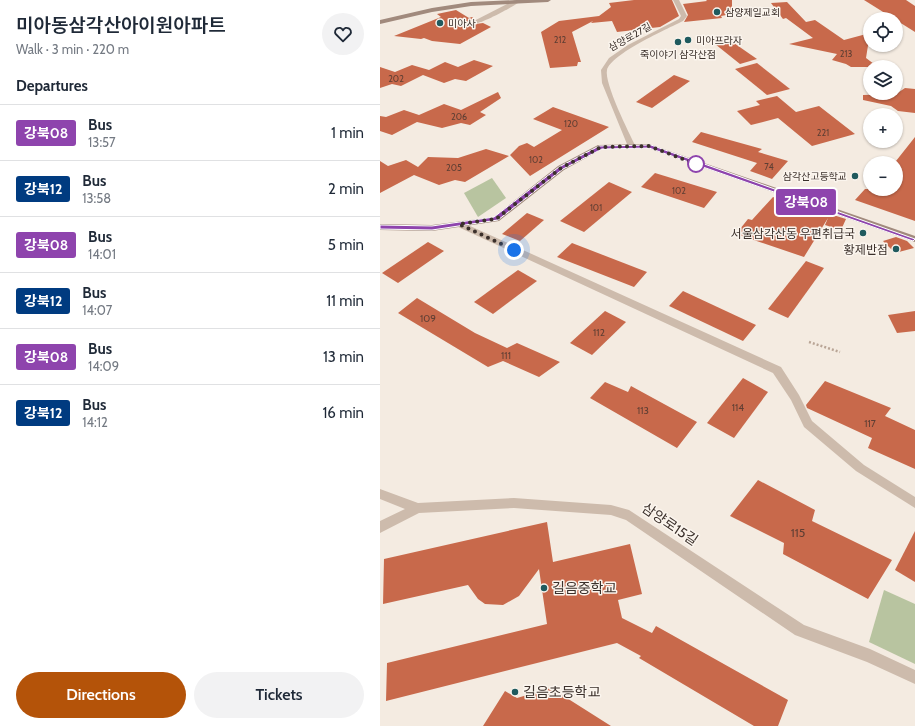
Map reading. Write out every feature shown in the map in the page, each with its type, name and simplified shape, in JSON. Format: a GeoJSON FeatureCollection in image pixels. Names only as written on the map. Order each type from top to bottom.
{"type":"FeatureCollection","features":[{"type":"Feature","properties":{"kind":"street"},"geometry":{"type":"LineString","coordinates":[[380,22],[432,10],[471,4],[548,0]]}},
{"type":"Feature","properties":{"kind":"street","name":"삼양로27길"},"geometry":{"type":"LineString","coordinates":[[632,147],[605,83],[604,70],[611,59],[630,46],[681,20],[684,16],[676,0]]}},
{"type":"Feature","properties":{"kind":"street"},"geometry":{"type":"LineString","coordinates":[[471,24],[518,1]]}},
{"type":"Feature","properties":{"kind":"street"},"geometry":{"type":"LineString","coordinates":[[380,227],[432,228],[496,219],[561,168],[601,147],[649,146],[915,239]]}},
{"type":"Feature","properties":{"kind":"street"},"geometry":{"type":"LineString","coordinates":[[459,224],[777,370],[795,398],[808,424],[860,468],[915,503]]}},
{"type":"Feature","properties":{"kind":"street","name":"삼양로15길"},"geometry":{"type":"LineString","coordinates":[[380,494],[418,508],[514,503],[611,510],[629,515],[800,630],[870,656],[915,677]]}},
{"type":"Feature","properties":{"kind":"street"},"geometry":{"type":"LineString","coordinates":[[380,527],[418,508]]}},
{"type":"Feature","properties":{"kind":"path"},"geometry":{"type":"LineString","coordinates":[[809,342],[840,352]]}},
{"type":"Feature","properties":{"kind":"green space"},"geometry":{"type":"Polygon","coordinates":[[[492,178],[506,198],[478,217],[464,193],[492,178]]]}},
{"type":"Feature","properties":{"kind":"green space"},"geometry":{"type":"Polygon","coordinates":[[[884,590],[915,604],[915,664],[869,642],[884,590]]]}},
{"type":"Feature","properties":{"kind":"building"},"geometry":{"type":"Polygon","coordinates":[[[634,0],[672,0],[679,16],[660,27],[617,32],[612,21],[591,23],[593,21],[572,32],[581,62],[578,62],[577,66],[550,68],[541,32],[559,21],[599,16],[611,7],[609,3],[634,0]]]}},
{"type":"Feature","properties":{"kind":"building","name":"삼양제일교회"},"geometry":{"type":"Polygon","coordinates":[[[706,0],[732,0],[732,14],[721,16],[722,18],[684,22],[688,15],[683,4],[707,1],[706,0]]]}},
{"type":"Feature","properties":{"kind":"building"},"geometry":{"type":"Polygon","coordinates":[[[864,0],[906,0],[915,6],[915,32],[903,24],[903,12],[883,12],[864,0]]]}},
{"type":"Feature","properties":{"kind":"building"},"geometry":{"type":"Polygon","coordinates":[[[787,2],[806,22],[815,20],[844,40],[863,35],[863,52],[867,52],[866,58],[869,60],[863,60],[863,67],[851,67],[832,60],[837,54],[789,44],[813,38],[786,18],[783,19],[771,3],[787,2]]]}},
{"type":"Feature","properties":{"kind":"building"},"geometry":{"type":"Polygon","coordinates":[[[456,10],[469,18],[472,17],[475,19],[467,23],[468,25],[483,23],[491,27],[460,44],[432,41],[424,38],[394,36],[441,17],[437,14],[456,10]]]}},
{"type":"Feature","properties":{"kind":"building"},"geometry":{"type":"Polygon","coordinates":[[[731,41],[757,59],[740,64],[715,44],[731,41]]]}},
{"type":"Feature","properties":{"kind":"building"},"geometry":{"type":"Polygon","coordinates":[[[474,60],[493,66],[466,81],[455,79],[444,83],[423,75],[401,86],[392,84],[380,88],[380,67],[395,72],[412,65],[429,70],[445,62],[458,67],[474,60]]]}},
{"type":"Feature","properties":{"kind":"building"},"geometry":{"type":"Polygon","coordinates":[[[757,63],[790,89],[767,95],[735,69],[757,63]]]}},
{"type":"Feature","properties":{"kind":"building"},"geometry":{"type":"Polygon","coordinates":[[[674,75],[690,81],[652,108],[636,102],[674,75]]]}},
{"type":"Feature","properties":{"kind":"building"},"geometry":{"type":"Polygon","coordinates":[[[905,88],[915,89],[915,113],[903,112],[903,108],[894,108],[891,106],[863,100],[903,100],[903,89],[905,88]]]}},
{"type":"Feature","properties":{"kind":"building"},"geometry":{"type":"Polygon","coordinates":[[[498,92],[501,98],[480,112],[486,115],[470,125],[461,123],[442,128],[417,122],[392,135],[380,131],[380,116],[386,117],[404,110],[419,115],[444,104],[461,110],[498,92]]]}},
{"type":"Feature","properties":{"kind":"building"},"geometry":{"type":"Polygon","coordinates":[[[777,96],[796,112],[819,106],[855,134],[812,146],[778,118],[751,125],[737,111],[760,105],[756,101],[777,96]]]}},
{"type":"Feature","properties":{"kind":"building"},"geometry":{"type":"Polygon","coordinates":[[[553,107],[609,127],[530,176],[510,155],[519,146],[527,143],[534,147],[562,130],[533,119],[553,107]]]}},
{"type":"Feature","properties":{"kind":"building"},"geometry":{"type":"Polygon","coordinates":[[[701,132],[762,149],[758,152],[788,161],[772,179],[750,171],[757,163],[692,142],[701,132]]]}},
{"type":"Feature","properties":{"kind":"building","name":"삼각산고등학교"},"geometry":{"type":"Polygon","coordinates":[[[915,137],[915,221],[855,200],[863,191],[863,196],[903,196],[903,156],[900,156],[915,137]]]}},
{"type":"Feature","properties":{"kind":"building"},"geometry":{"type":"Polygon","coordinates":[[[486,149],[509,156],[465,182],[455,180],[439,185],[414,175],[380,193],[380,161],[388,166],[406,160],[418,167],[428,157],[458,158],[486,149]]]}},
{"type":"Feature","properties":{"kind":"building"},"geometry":{"type":"Polygon","coordinates":[[[655,173],[717,192],[704,208],[641,187],[655,173]]]}},
{"type":"Feature","properties":{"kind":"building"},"geometry":{"type":"Polygon","coordinates":[[[609,182],[632,192],[584,232],[560,221],[609,182]]]}},
{"type":"Feature","properties":{"kind":"building"},"geometry":{"type":"Polygon","coordinates":[[[773,197],[799,207],[797,208],[828,217],[830,214],[846,219],[841,230],[825,225],[828,218],[804,257],[736,234],[748,219],[752,220],[773,197]]]}},
{"type":"Feature","properties":{"kind":"building"},"geometry":{"type":"Polygon","coordinates":[[[527,213],[544,220],[520,241],[502,234],[527,213]]]}},
{"type":"Feature","properties":{"kind":"building"},"geometry":{"type":"Polygon","coordinates":[[[896,237],[907,241],[914,248],[895,253],[883,241],[896,237]]]}},
{"type":"Feature","properties":{"kind":"building"},"geometry":{"type":"Polygon","coordinates":[[[428,242],[444,251],[398,283],[382,273],[428,242]]]}},
{"type":"Feature","properties":{"kind":"building"},"geometry":{"type":"Polygon","coordinates":[[[572,243],[647,272],[634,287],[557,257],[572,243]]]}},
{"type":"Feature","properties":{"kind":"building"},"geometry":{"type":"Polygon","coordinates":[[[806,261],[824,268],[788,318],[768,309],[806,261]]]}},
{"type":"Feature","properties":{"kind":"building"},"geometry":{"type":"Polygon","coordinates":[[[518,270],[537,281],[493,314],[474,302],[518,270]]]}},
{"type":"Feature","properties":{"kind":"building"},"geometry":{"type":"Polygon","coordinates":[[[683,291],[756,325],[743,341],[669,306],[683,291]]]}},
{"type":"Feature","properties":{"kind":"building"},"geometry":{"type":"Polygon","coordinates":[[[417,298],[475,333],[507,348],[517,343],[560,362],[539,377],[503,361],[488,367],[398,313],[417,298]]]}},
{"type":"Feature","properties":{"kind":"building"},"geometry":{"type":"Polygon","coordinates":[[[605,311],[626,322],[592,355],[570,343],[605,311]]]}},
{"type":"Feature","properties":{"kind":"building"},"geometry":{"type":"Polygon","coordinates":[[[915,311],[915,331],[897,333],[888,315],[915,311]]]}},
{"type":"Feature","properties":{"kind":"building"},"geometry":{"type":"Polygon","coordinates":[[[743,378],[768,392],[734,438],[707,423],[743,378]]]}},
{"type":"Feature","properties":{"kind":"building"},"geometry":{"type":"Polygon","coordinates":[[[825,381],[891,408],[885,416],[915,430],[915,469],[868,448],[872,438],[807,408],[806,405],[825,381]]]}},
{"type":"Feature","properties":{"kind":"building"},"geometry":{"type":"Polygon","coordinates":[[[605,382],[628,392],[631,386],[697,422],[677,448],[590,398],[605,382]]]}},
{"type":"Feature","properties":{"kind":"building"},"geometry":{"type":"Polygon","coordinates":[[[758,480],[815,510],[812,521],[892,560],[868,599],[783,554],[784,543],[730,516],[758,480]]]}},
{"type":"Feature","properties":{"kind":"building"},"geometry":{"type":"Polygon","coordinates":[[[547,522],[553,562],[630,544],[642,594],[618,600],[622,618],[652,633],[656,626],[788,700],[778,726],[754,726],[639,658],[641,656],[617,643],[386,701],[387,663],[547,624],[539,569],[519,596],[503,605],[485,604],[478,599],[468,585],[383,604],[384,559],[547,522]]]}},
{"type":"Feature","properties":{"kind":"building"},"geometry":{"type":"Polygon","coordinates":[[[915,531],[915,582],[895,570],[915,531]]]}},
{"type":"Feature","properties":{"kind":"building"},"geometry":{"type":"Polygon","coordinates":[[[551,688],[611,726],[483,726],[505,691],[517,698],[551,688]]]}},
{"type":"Feature","properties":{"kind":"bus line","name":"강북08"},"geometry":{"type":"LineString","coordinates":[[380,227],[432,228],[496,219],[561,168],[601,147],[649,146],[915,239]]}},
{"type":"Feature","properties":{"kind":"place","name":"삼양제일교회"},"geometry":{"type":"Point","coordinates":[717,12]}},
{"type":"Feature","properties":{"kind":"place","name":"미아사"},"geometry":{"type":"Point","coordinates":[440,23]}},
{"type":"Feature","properties":{"kind":"place","name":"미아프라자"},"geometry":{"type":"Point","coordinates":[688,40]}},
{"type":"Feature","properties":{"kind":"place","name":"죽이야기 삼각산점"},"geometry":{"type":"Point","coordinates":[678,42]}},
{"type":"Feature","properties":{"kind":"place","name":"삼각산고등학교"},"geometry":{"type":"Point","coordinates":[855,176]}},
{"type":"Feature","properties":{"kind":"place","name":"서울삼각산동 우편취급국"},"geometry":{"type":"Point","coordinates":[863,233]}},
{"type":"Feature","properties":{"kind":"place","name":"황제반점"},"geometry":{"type":"Point","coordinates":[896,249]}},
{"type":"Feature","properties":{"kind":"place","name":"길음중학교"},"geometry":{"type":"Point","coordinates":[544,588]}},
{"type":"Feature","properties":{"kind":"place","name":"길음초등학교"},"geometry":{"type":"Point","coordinates":[515,692]}},
{"type":"Feature","properties":{"kind":"route"},"geometry":{"type":"LineString","coordinates":[[514,250],[459,224],[496,219],[561,168],[601,147],[649,146],[696,164]]}}]}
